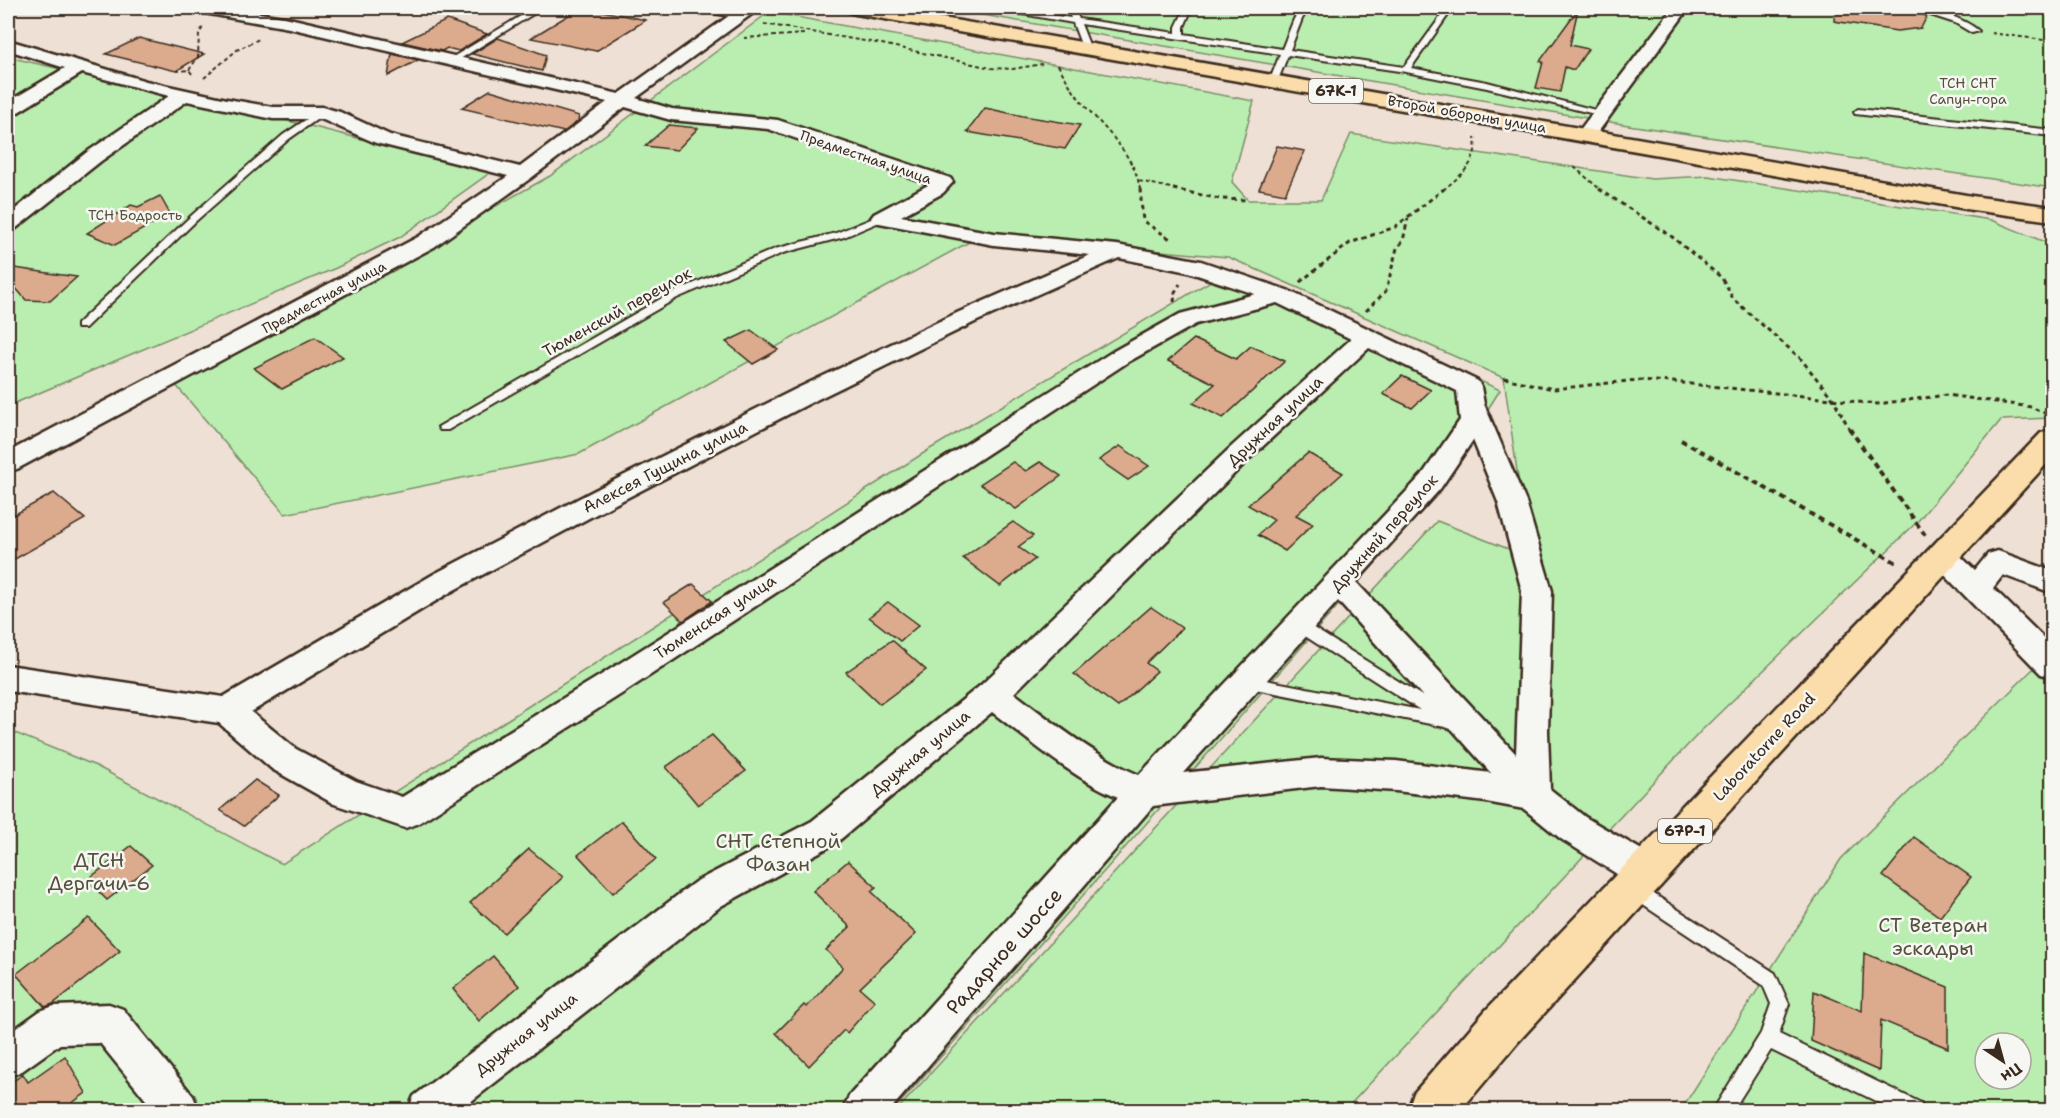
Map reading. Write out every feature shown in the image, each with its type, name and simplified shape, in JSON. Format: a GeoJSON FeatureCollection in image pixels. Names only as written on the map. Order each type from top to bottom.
{"type":"FeatureCollection","features":[{"type":"Feature","properties":{"kind":"main road","name":"Второй обороны улица"},"geometry":{"type":"LineString","coordinates":[[856,8],[1086,46],[1972,203]]}},
{"type":"Feature","properties":{"kind":"main road","name":"67К-1"},"geometry":{"type":"LineString","coordinates":[[1972,203],[2052,214]]}},
{"type":"Feature","properties":{"kind":"main road","name":"67К-1"},"geometry":{"type":"LineString","coordinates":[[1972,203],[2052,236]]}},
{"type":"Feature","properties":{"kind":"main road","name":"Laboratorne Road"},"geometry":{"type":"LineString","coordinates":[[1431,1110],[1502,1026],[1639,880],[1931,558],[2052,440]]}},
{"type":"Feature","properties":{"kind":"street"},"geometry":{"type":"LineString","coordinates":[[205,8],[289,23],[622,100]]}},
{"type":"Feature","properties":{"kind":"street"},"geometry":{"type":"LineString","coordinates":[[1586,135],[1681,8]]}},
{"type":"Feature","properties":{"kind":"street","name":"Предместная улица"},"geometry":{"type":"LineString","coordinates":[[8,463],[399,257],[448,228],[622,100],[748,15]]}},
{"type":"Feature","properties":{"kind":"street"},"geometry":{"type":"LineString","coordinates":[[8,45],[142,85],[273,113],[322,113],[383,139],[524,174]]}},
{"type":"Feature","properties":{"kind":"street"},"geometry":{"type":"LineString","coordinates":[[8,110],[80,66]]}},
{"type":"Feature","properties":{"kind":"street"},"geometry":{"type":"LineString","coordinates":[[8,225],[93,157],[148,117],[185,94]]}},
{"type":"Feature","properties":{"kind":"street","name":"Предместная улица"},"geometry":{"type":"LineString","coordinates":[[622,100],[671,114],[771,124],[943,182],[936,189],[881,218]]}},
{"type":"Feature","properties":{"kind":"street"},"geometry":{"type":"LineString","coordinates":[[881,218],[994,239],[1117,251],[1193,266],[1367,324],[1469,387],[1471,404],[1512,502],[1537,591],[1532,731],[1533,796]]}},
{"type":"Feature","properties":{"kind":"street","name":"Алексея Гущина улица"},"geometry":{"type":"LineString","coordinates":[[227,711],[444,582],[605,497],[807,394],[945,328],[1117,251]]}},
{"type":"Feature","properties":{"kind":"street","name":"Тюменская улица"},"geometry":{"type":"LineString","coordinates":[[227,711],[284,759],[346,794],[405,813],[612,684],[1120,357],[1188,319],[1279,295]]}},
{"type":"Feature","properties":{"kind":"street","name":"Дружная улица"},"geometry":{"type":"LineString","coordinates":[[428,1110],[708,894],[824,832],[992,694],[1198,492],[1313,384],[1367,324]]}},
{"type":"Feature","properties":{"kind":"street","name":"Дружный переулок"},"geometry":{"type":"LineString","coordinates":[[1144,792],[1431,482],[1473,421],[1471,404]]}},
{"type":"Feature","properties":{"kind":"street"},"geometry":{"type":"LineString","coordinates":[[1931,558],[1976,589],[2052,665]]}},
{"type":"Feature","properties":{"kind":"street"},"geometry":{"type":"LineString","coordinates":[[1976,589],[1998,562],[2052,582]]}},
{"type":"Feature","properties":{"kind":"street"},"geometry":{"type":"LineString","coordinates":[[1339,583],[1533,796],[1639,880]]}},
{"type":"Feature","properties":{"kind":"street"},"geometry":{"type":"LineString","coordinates":[[8,678],[227,711]]}},
{"type":"Feature","properties":{"kind":"street"},"geometry":{"type":"LineString","coordinates":[[992,694],[1046,735],[1114,780],[1144,792],[1321,772],[1396,776],[1486,787],[1533,796]]}},
{"type":"Feature","properties":{"kind":"street","name":"Радарное шоссе"},"geometry":{"type":"LineString","coordinates":[[863,1110],[1144,792]]}},
{"type":"Feature","properties":{"kind":"street"},"geometry":{"type":"LineString","coordinates":[[8,1057],[54,1025],[109,1023],[179,1110]]}},
{"type":"Feature","properties":{"kind":"lane"},"geometry":{"type":"LineString","coordinates":[[452,60],[539,8]]}},
{"type":"Feature","properties":{"kind":"lane"},"geometry":{"type":"LineString","coordinates":[[699,8],[748,15]]}},
{"type":"Feature","properties":{"kind":"lane"},"geometry":{"type":"LineString","coordinates":[[991,8],[1406,70],[1486,85],[1603,113]]}},
{"type":"Feature","properties":{"kind":"lane"},"geometry":{"type":"LineString","coordinates":[[1071,8],[1086,46]]}},
{"type":"Feature","properties":{"kind":"lane"},"geometry":{"type":"LineString","coordinates":[[1180,36],[1180,27],[1189,8]]}},
{"type":"Feature","properties":{"kind":"lane"},"geometry":{"type":"LineString","coordinates":[[1274,80],[1298,19],[1306,8]]}},
{"type":"Feature","properties":{"kind":"lane"},"geometry":{"type":"LineString","coordinates":[[1406,70],[1450,8]]}},
{"type":"Feature","properties":{"kind":"lane"},"geometry":{"type":"LineString","coordinates":[[1913,8],[1958,21],[1975,31]]}},
{"type":"Feature","properties":{"kind":"lane"},"geometry":{"type":"LineString","coordinates":[[1858,112],[2052,133]]}},
{"type":"Feature","properties":{"kind":"lane"},"geometry":{"type":"LineString","coordinates":[[81,326],[194,218],[286,137],[322,113]]}},
{"type":"Feature","properties":{"kind":"lane","name":"Тюменский переулок"},"geometry":{"type":"LineString","coordinates":[[444,427],[674,296],[779,250],[840,235],[881,218]]}},
{"type":"Feature","properties":{"kind":"lane"},"geometry":{"type":"LineString","coordinates":[[1299,625],[1486,744]]}},
{"type":"Feature","properties":{"kind":"lane"},"geometry":{"type":"LineString","coordinates":[[1245,682],[1451,722]]}},
{"type":"Feature","properties":{"kind":"lane"},"geometry":{"type":"LineString","coordinates":[[1639,880],[1769,979],[1780,1004],[1768,1038],[1722,1110]]}},
{"type":"Feature","properties":{"kind":"lane"},"geometry":{"type":"LineString","coordinates":[[1768,1038],[1914,1110]]}},
{"type":"Feature","properties":{"kind":"path"},"geometry":{"type":"LineString","coordinates":[[189,70],[198,57],[199,34],[207,21],[205,8]]}},
{"type":"Feature","properties":{"kind":"path"},"geometry":{"type":"LineString","coordinates":[[748,15],[809,33],[856,39],[991,68],[1013,69],[1034,64],[1058,65]]}},
{"type":"Feature","properties":{"kind":"path"},"geometry":{"type":"LineString","coordinates":[[185,94],[237,50],[289,23]]}},
{"type":"Feature","properties":{"kind":"path"},"geometry":{"type":"LineString","coordinates":[[1975,31],[2052,41]]}},
{"type":"Feature","properties":{"kind":"path"},"geometry":{"type":"LineString","coordinates":[[740,39],[809,33]]}},
{"type":"Feature","properties":{"kind":"path"},"geometry":{"type":"LineString","coordinates":[[1049,40],[1058,65],[1079,99],[1122,148],[1139,181],[1143,221],[1171,238],[1193,266],[1175,292],[1170,330]]}},
{"type":"Feature","properties":{"kind":"path"},"geometry":{"type":"LineString","coordinates":[[1279,295],[1302,281],[1350,243],[1395,227],[1458,177],[1475,157],[1477,150],[1473,115]]}},
{"type":"Feature","properties":{"kind":"path"},"geometry":{"type":"LineString","coordinates":[[1574,167],[1601,190],[1671,236],[1722,278],[1733,299],[1800,358],[1834,400],[1853,435],[1871,458],[1931,558]]}},
{"type":"Feature","properties":{"kind":"path"},"geometry":{"type":"LineString","coordinates":[[1139,181],[1220,199],[1248,200]]}},
{"type":"Feature","properties":{"kind":"path"},"geometry":{"type":"LineString","coordinates":[[1367,324],[1386,291],[1397,248],[1403,241],[1408,217]]}},
{"type":"Feature","properties":{"kind":"path"},"geometry":{"type":"LineString","coordinates":[[1504,378],[1553,389],[1638,380],[1673,382],[1877,404],[1947,395],[2031,407],[2052,417]]}},
{"type":"Feature","properties":{"kind":"path"},"geometry":{"type":"LineString","coordinates":[[1681,440],[1931,558]]}},
{"type":"Feature","properties":{"kind":"green space","name":"ТСН СНТ Сапун-гора"},"geometry":{"type":"Polygon","coordinates":[[[942,8],[2052,8],[2052,188],[1628,125],[942,8]]]}},
{"type":"Feature","properties":{"kind":"green space"},"geometry":{"type":"Polygon","coordinates":[[[769,12],[1254,101],[1232,182],[1248,200],[1321,200],[1351,134],[1652,179],[1708,176],[1991,220],[2052,245],[2052,418],[2001,420],[1918,521],[1701,731],[1345,1110],[897,1110],[1437,521],[1529,557],[1504,378],[1228,257],[982,235],[579,454],[285,514],[175,384],[550,176],[769,12]]]}},
{"type":"Feature","properties":{"kind":"green space","name":"ТСН Бодрость"},"geometry":{"type":"Polygon","coordinates":[[[8,57],[314,127],[491,172],[400,237],[336,268],[8,406],[8,57]]]}},
{"type":"Feature","properties":{"kind":"green space","name":"СНТ Степной Фазан"},"geometry":{"type":"Polygon","coordinates":[[[1229,270],[1271,284],[1500,390],[1430,501],[894,1110],[8,1110],[8,730],[96,766],[282,864],[930,449],[1229,270]]]}},
{"type":"Feature","properties":{"kind":"green space","name":"СТ Ветеран эскадры"},"geometry":{"type":"Polygon","coordinates":[[[2036,666],[2052,683],[2052,1110],[1681,1110],[1841,859],[2036,666]]]}},
{"type":"Feature","properties":{"kind":"building"},"geometry":{"type":"Polygon","coordinates":[[[580,8],[646,20],[596,51],[531,38],[580,8]]]}},
{"type":"Feature","properties":{"kind":"building"},"geometry":{"type":"Polygon","coordinates":[[[1835,8],[1907,8],[1927,16],[1921,28],[1897,31],[1834,21],[1835,8]]]}},
{"type":"Feature","properties":{"kind":"building"},"geometry":{"type":"Polygon","coordinates":[[[1578,9],[1570,45],[1588,49],[1574,70],[1565,67],[1560,92],[1536,88],[1543,62],[1540,61],[1578,9]]]}},
{"type":"Feature","properties":{"kind":"building"},"geometry":{"type":"Polygon","coordinates":[[[447,20],[487,34],[459,51],[447,48],[442,51],[402,42],[447,20]]]}},
{"type":"Feature","properties":{"kind":"building"},"geometry":{"type":"Polygon","coordinates":[[[139,38],[204,54],[176,71],[106,54],[139,38]]]}},
{"type":"Feature","properties":{"kind":"building"},"geometry":{"type":"Polygon","coordinates":[[[498,38],[546,55],[542,71],[472,54],[498,38]]]}},
{"type":"Feature","properties":{"kind":"building"},"geometry":{"type":"Polygon","coordinates":[[[392,54],[418,60],[388,76],[392,54]]]}},
{"type":"Feature","properties":{"kind":"building"},"geometry":{"type":"Polygon","coordinates":[[[490,90],[579,116],[578,121],[564,132],[461,108],[490,90]]]}},
{"type":"Feature","properties":{"kind":"building"},"geometry":{"type":"Polygon","coordinates":[[[985,108],[1080,125],[1065,149],[967,132],[985,108]]]}},
{"type":"Feature","properties":{"kind":"building"},"geometry":{"type":"Polygon","coordinates":[[[669,125],[698,128],[677,150],[645,146],[669,125]]]}},
{"type":"Feature","properties":{"kind":"building"},"geometry":{"type":"Polygon","coordinates":[[[1277,146],[1305,151],[1285,194],[1259,189],[1277,146]]]}},
{"type":"Feature","properties":{"kind":"building"},"geometry":{"type":"Polygon","coordinates":[[[160,196],[170,214],[115,245],[87,233],[131,205],[138,207],[160,196]]]}},
{"type":"Feature","properties":{"kind":"building"},"geometry":{"type":"Polygon","coordinates":[[[8,267],[77,277],[50,301],[26,300],[8,279],[8,267]]]}},
{"type":"Feature","properties":{"kind":"building"},"geometry":{"type":"Polygon","coordinates":[[[751,330],[778,350],[753,364],[726,342],[751,330]]]}},
{"type":"Feature","properties":{"kind":"building"},"geometry":{"type":"Polygon","coordinates":[[[315,337],[343,357],[282,389],[254,368],[315,337]]]}},
{"type":"Feature","properties":{"kind":"building"},"geometry":{"type":"Polygon","coordinates":[[[1194,339],[1236,359],[1251,346],[1285,361],[1223,418],[1193,403],[1215,384],[1168,361],[1194,339]]]}},
{"type":"Feature","properties":{"kind":"building"},"geometry":{"type":"Polygon","coordinates":[[[1402,376],[1431,390],[1412,408],[1383,394],[1402,376]]]}},
{"type":"Feature","properties":{"kind":"building"},"geometry":{"type":"Polygon","coordinates":[[[1120,446],[1149,466],[1128,480],[1099,460],[1120,446]]]}},
{"type":"Feature","properties":{"kind":"building"},"geometry":{"type":"Polygon","coordinates":[[[1308,453],[1343,473],[1296,515],[1313,524],[1285,551],[1258,535],[1274,520],[1248,505],[1308,453]]]}},
{"type":"Feature","properties":{"kind":"building"},"geometry":{"type":"Polygon","coordinates":[[[1013,462],[1026,471],[1040,462],[1061,476],[1016,509],[980,484],[1013,462]]]}},
{"type":"Feature","properties":{"kind":"building"},"geometry":{"type":"Polygon","coordinates":[[[54,493],[85,519],[8,563],[8,518],[54,493]]]}},
{"type":"Feature","properties":{"kind":"building"},"geometry":{"type":"Polygon","coordinates":[[[1013,522],[1033,536],[1018,547],[1035,559],[1000,586],[963,558],[1013,522]]]}},
{"type":"Feature","properties":{"kind":"building"},"geometry":{"type":"Polygon","coordinates":[[[693,584],[712,601],[683,621],[664,602],[693,584]]]}},
{"type":"Feature","properties":{"kind":"building"},"geometry":{"type":"Polygon","coordinates":[[[888,602],[919,625],[900,641],[869,617],[888,602]]]}},
{"type":"Feature","properties":{"kind":"building"},"geometry":{"type":"Polygon","coordinates":[[[1151,607],[1182,628],[1146,663],[1157,671],[1118,707],[1074,674],[1151,607]]]}},
{"type":"Feature","properties":{"kind":"building"},"geometry":{"type":"Polygon","coordinates":[[[892,640],[926,670],[880,704],[846,672],[892,640]]]}},
{"type":"Feature","properties":{"kind":"building"},"geometry":{"type":"Polygon","coordinates":[[[712,735],[746,771],[698,805],[666,767],[712,735]]]}},
{"type":"Feature","properties":{"kind":"building"},"geometry":{"type":"Polygon","coordinates":[[[255,780],[279,795],[244,826],[220,810],[255,780]]]}},
{"type":"Feature","properties":{"kind":"building"},"geometry":{"type":"Polygon","coordinates":[[[622,821],[656,859],[613,893],[578,855],[622,821]]]}},
{"type":"Feature","properties":{"kind":"building"},"geometry":{"type":"Polygon","coordinates":[[[1914,837],[1971,877],[1940,917],[1883,876],[1914,837]]]}},
{"type":"Feature","properties":{"kind":"building"},"geometry":{"type":"Polygon","coordinates":[[[131,846],[152,865],[107,900],[87,880],[131,846]]]}},
{"type":"Feature","properties":{"kind":"building"},"geometry":{"type":"Polygon","coordinates":[[[529,849],[563,877],[504,933],[470,903],[529,849]]]}},
{"type":"Feature","properties":{"kind":"building"},"geometry":{"type":"Polygon","coordinates":[[[848,861],[876,887],[871,891],[916,934],[860,988],[875,1001],[847,1033],[844,1030],[809,1066],[776,1033],[804,1005],[807,1007],[843,967],[826,950],[850,927],[813,891],[848,861]]]}},
{"type":"Feature","properties":{"kind":"building"},"geometry":{"type":"Polygon","coordinates":[[[89,918],[120,951],[53,1004],[45,1007],[16,974],[89,918]]]}},
{"type":"Feature","properties":{"kind":"building"},"geometry":{"type":"Polygon","coordinates":[[[1864,953],[1948,987],[1948,1048],[1881,1020],[1879,1071],[1811,1041],[1814,991],[1862,1011],[1864,953]]]}},
{"type":"Feature","properties":{"kind":"building"},"geometry":{"type":"Polygon","coordinates":[[[493,956],[519,986],[479,1021],[453,989],[493,956]]]}},
{"type":"Feature","properties":{"kind":"building"},"geometry":{"type":"Polygon","coordinates":[[[65,1056],[86,1093],[62,1110],[8,1110],[8,1085],[23,1074],[28,1082],[65,1056]]]}},
{"type":"Feature","properties":{"kind":"park label","name":"ДТСН Дергачи-6"},"geometry":{"type":"Point","coordinates":[99,872]}}]}
